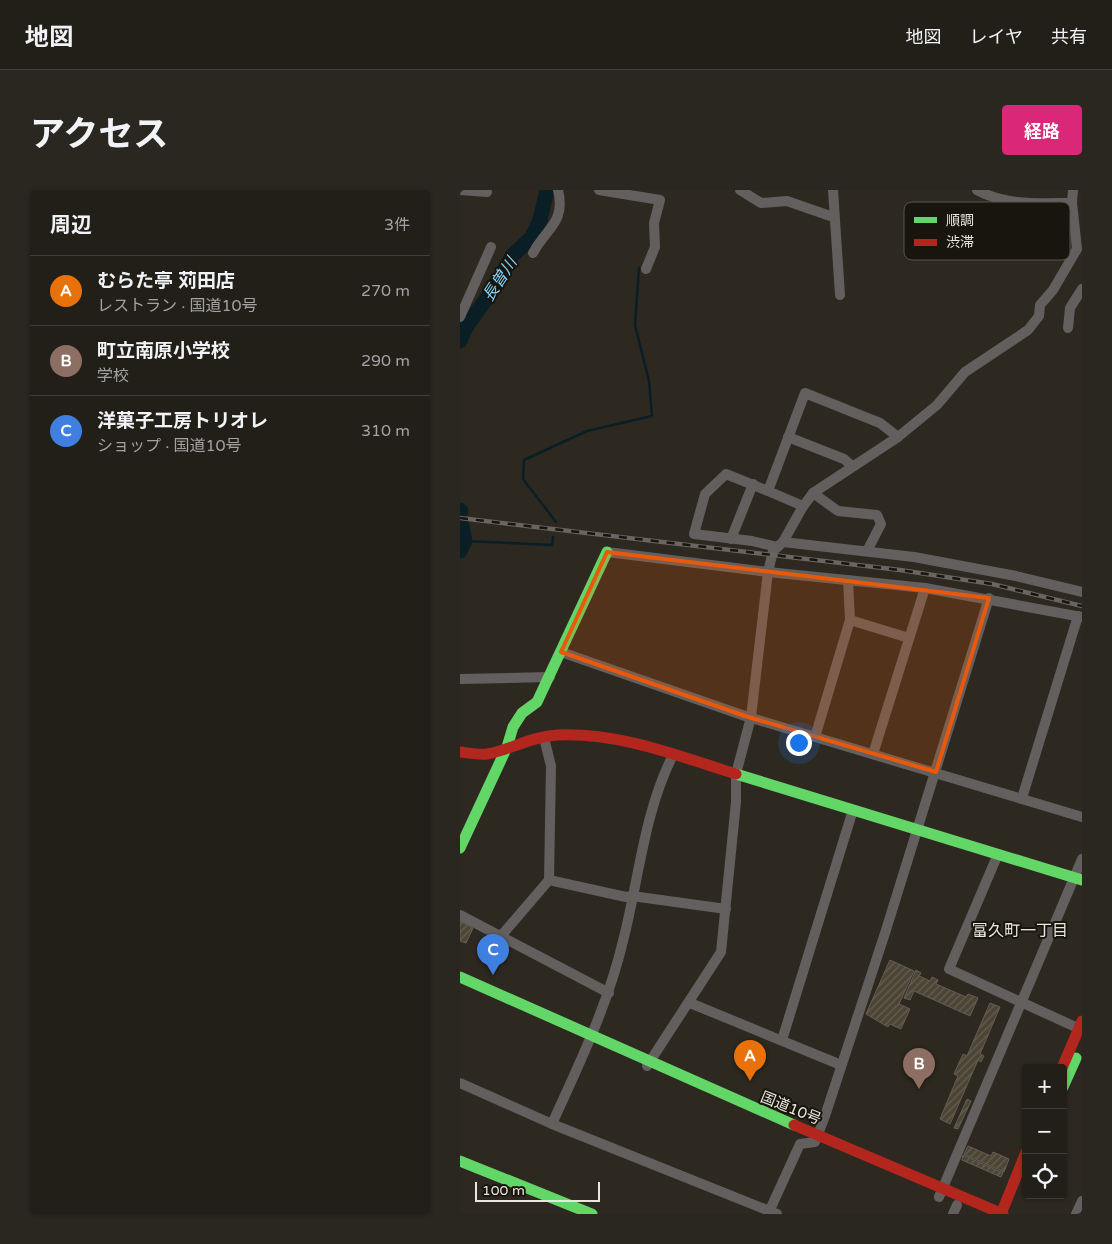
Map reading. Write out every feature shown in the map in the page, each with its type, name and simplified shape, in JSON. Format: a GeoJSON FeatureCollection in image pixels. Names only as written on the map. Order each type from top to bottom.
{"type":"FeatureCollection","features":[{"type":"Feature","properties":{"kind":"main road"},"geometry":{"type":"LineString","coordinates":[[460,848],[507,747],[513,727],[522,713],[537,702],[607,552]]}},
{"type":"Feature","properties":{"kind":"main road"},"geometry":{"type":"LineString","coordinates":[[460,752],[492,753],[528,740],[544,738],[580,735],[604,736],[736,774],[1078,879]]}},
{"type":"Feature","properties":{"kind":"main road","name":"国道10号"},"geometry":{"type":"LineString","coordinates":[[460,977],[590,1041]]}},
{"type":"Feature","properties":{"kind":"main road","name":"国道10号"},"geometry":{"type":"LineString","coordinates":[[460,989],[741,1104],[941,1193],[1003,1214]]}},
{"type":"Feature","properties":{"kind":"main road"},"geometry":{"type":"LineString","coordinates":[[1064,1064],[1081,1027]]}},
{"type":"Feature","properties":{"kind":"main road"},"geometry":{"type":"LineString","coordinates":[[1067,1078],[1082,1043]]}},
{"type":"Feature","properties":{"kind":"main road"},"geometry":{"type":"LineString","coordinates":[[1003,1214],[1025,1154]]}},
{"type":"Feature","properties":{"kind":"main road"},"geometry":{"type":"LineString","coordinates":[[460,1160],[592,1214]]}},
{"type":"Feature","properties":{"kind":"main road"},"geometry":{"type":"LineString","coordinates":[[1003,1214],[1022,1183]]}},
{"type":"Feature","properties":{"kind":"main road","name":"国道10号"},"geometry":{"type":"LineString","coordinates":[[941,1193],[955,1210],[979,1214]]}},
{"type":"Feature","properties":{"kind":"street"},"geometry":{"type":"LineString","coordinates":[[460,190],[487,192]]}},
{"type":"Feature","properties":{"kind":"street"},"geometry":{"type":"LineString","coordinates":[[533,253],[555,224],[560,210],[558,190]]}},
{"type":"Feature","properties":{"kind":"street"},"geometry":{"type":"LineString","coordinates":[[599,190],[617,191],[660,200],[654,223],[655,247],[646,269]]}},
{"type":"Feature","properties":{"kind":"street"},"geometry":{"type":"LineString","coordinates":[[740,190],[761,203],[787,201],[833,217]]}},
{"type":"Feature","properties":{"kind":"street"},"geometry":{"type":"LineString","coordinates":[[833,190],[833,217],[840,296]]}},
{"type":"Feature","properties":{"kind":"street"},"geometry":{"type":"LineString","coordinates":[[977,190],[988,196],[1014,202]]}},
{"type":"Feature","properties":{"kind":"street"},"geometry":{"type":"LineString","coordinates":[[648,1065],[690,1003],[721,952],[736,802],[736,774],[751,717],[768,572],[773,551],[780,545],[813,493],[898,437],[938,405],[965,372],[1028,330],[1039,316],[1040,304],[1053,290],[1077,249],[1072,203],[1073,190]]}},
{"type":"Feature","properties":{"kind":"street"},"geometry":{"type":"LineString","coordinates":[[460,317],[491,247]]}},
{"type":"Feature","properties":{"kind":"street"},"geometry":{"type":"LineString","coordinates":[[1068,328],[1070,308],[1082,289]]}},
{"type":"Feature","properties":{"kind":"street"},"geometry":{"type":"LineString","coordinates":[[768,490],[805,393],[880,423],[898,437]]}},
{"type":"Feature","properties":{"kind":"street"},"geometry":{"type":"LineString","coordinates":[[788,437],[844,459],[852,466]]}},
{"type":"Feature","properties":{"kind":"street"},"geometry":{"type":"LineString","coordinates":[[803,506],[726,474],[705,494],[694,534],[780,545],[867,551],[964,566],[1082,592]]}},
{"type":"Feature","properties":{"kind":"street"},"geometry":{"type":"LineString","coordinates":[[731,539],[753,484]]}},
{"type":"Feature","properties":{"kind":"street"},"geometry":{"type":"LineString","coordinates":[[813,493],[838,511],[877,514],[881,524],[867,551]]}},
{"type":"Feature","properties":{"kind":"street"},"geometry":{"type":"LineString","coordinates":[[607,552],[768,572],[925,588],[990,598],[1080,617],[1022,798]]}},
{"type":"Feature","properties":{"kind":"street"},"geometry":{"type":"LineString","coordinates":[[815,736],[850,620],[848,580]]}},
{"type":"Feature","properties":{"kind":"street"},"geometry":{"type":"LineString","coordinates":[[873,754],[925,588]]}},
{"type":"Feature","properties":{"kind":"street"},"geometry":{"type":"LineString","coordinates":[[460,1083],[552,1124],[771,1213],[800,1144],[816,1138],[918,830],[990,598]]}},
{"type":"Feature","properties":{"kind":"street"},"geometry":{"type":"LineString","coordinates":[[850,620],[910,638]]}},
{"type":"Feature","properties":{"kind":"street"},"geometry":{"type":"LineString","coordinates":[[561,652],[751,717],[1082,816]]}},
{"type":"Feature","properties":{"kind":"street"},"geometry":{"type":"LineString","coordinates":[[460,679],[550,677]]}},
{"type":"Feature","properties":{"kind":"street"},"geometry":{"type":"LineString","coordinates":[[501,936],[549,880],[551,766],[544,738]]}},
{"type":"Feature","properties":{"kind":"street"},"geometry":{"type":"LineString","coordinates":[[552,1124],[590,1041],[609,993],[624,940],[632,896],[660,780],[673,755]]}},
{"type":"Feature","properties":{"kind":"street"},"geometry":{"type":"LineString","coordinates":[[782,1040],[853,810]]}},
{"type":"Feature","properties":{"kind":"street"},"geometry":{"type":"LineString","coordinates":[[998,854],[949,969],[1020,1003],[1081,1027]]}},
{"type":"Feature","properties":{"kind":"street"},"geometry":{"type":"LineString","coordinates":[[941,1193],[1020,1003],[1078,879],[1082,859]]}},
{"type":"Feature","properties":{"kind":"street"},"geometry":{"type":"LineString","coordinates":[[549,880],[626,897],[632,896],[726,909]]}},
{"type":"Feature","properties":{"kind":"street"},"geometry":{"type":"LineString","coordinates":[[460,916],[609,993]]}},
{"type":"Feature","properties":{"kind":"street"},"geometry":{"type":"LineString","coordinates":[[690,1003],[841,1065]]}},
{"type":"Feature","properties":{"kind":"street"},"geometry":{"type":"LineString","coordinates":[[1076,1214],[1082,1201]]}},
{"type":"Feature","properties":{"kind":"highlighted area"},"geometry":{"type":"Polygon","coordinates":[[[607,552],[989,598],[936,772],[745,716],[561,652],[607,552]]]}},
{"type":"Feature","properties":{"kind":"building"},"geometry":{"type":"Polygon","coordinates":[[[460,921],[473,928],[466,943],[460,941],[460,921]]]}},
{"type":"Feature","properties":{"kind":"building"},"geometry":{"type":"Polygon","coordinates":[[[890,960],[914,971],[899,1004],[910,1009],[901,1029],[890,1024],[888,1027],[866,1014],[890,960]]]}},
{"type":"Feature","properties":{"kind":"building"},"geometry":{"type":"Polygon","coordinates":[[[916,970],[921,973],[919,976],[930,981],[932,977],[938,980],[936,984],[966,997],[968,994],[978,998],[970,1016],[914,991],[910,1000],[904,998],[916,970]]]}},
{"type":"Feature","properties":{"kind":"building"},"geometry":{"type":"Polygon","coordinates":[[[990,1003],[1000,1007],[980,1054],[984,1056],[981,1062],[978,1060],[950,1124],[940,1119],[958,1076],[954,1074],[963,1054],[967,1056],[990,1003]]]}},
{"type":"Feature","properties":{"kind":"building"},"geometry":{"type":"Polygon","coordinates":[[[967,1099],[971,1101],[958,1129],[954,1128],[967,1099]]]}},
{"type":"Feature","properties":{"kind":"building"},"geometry":{"type":"Polygon","coordinates":[[[968,1146],[991,1156],[993,1152],[1009,1159],[1004,1172],[964,1154],[968,1146]]]}},
{"type":"Feature","properties":{"kind":"building"},"geometry":{"type":"Polygon","coordinates":[[[963,1155],[1003,1173],[1001,1177],[962,1160],[963,1155]]]}},
{"type":"Feature","properties":{"kind":"waterway","name":"長曽川"},"geometry":{"type":"LineString","coordinates":[[460,341],[466,327],[495,287],[512,256],[532,237],[540,220],[547,190]]}},
{"type":"Feature","properties":{"kind":"waterway"},"geometry":{"type":"LineString","coordinates":[[556,522],[523,479],[524,460],[587,431],[652,416],[649,381],[635,325],[639,268]]}},
{"type":"Feature","properties":{"kind":"waterway","name":"長曽川"},"geometry":{"type":"LineString","coordinates":[[460,551],[465,541],[462,526]]}},
{"type":"Feature","properties":{"kind":"waterway"},"geometry":{"type":"LineString","coordinates":[[465,541],[552,545],[553,537]]}},
{"type":"Feature","properties":{"kind":"railway"},"geometry":{"type":"LineString","coordinates":[[460,518],[900,570],[992,584],[1082,606]]}},
{"type":"Feature","properties":{"kind":"traffic: fast"},"geometry":{"type":"LineString","coordinates":[[460,848],[507,747],[513,727],[522,713],[537,702],[607,552]]}},
{"type":"Feature","properties":{"kind":"traffic: fast"},"geometry":{"type":"LineString","coordinates":[[736,774],[1082,880]]}},
{"type":"Feature","properties":{"kind":"traffic: fast"},"geometry":{"type":"LineString","coordinates":[[460,977],[794,1125]]}},
{"type":"Feature","properties":{"kind":"traffic: fast"},"geometry":{"type":"LineString","coordinates":[[1067,1078],[1076,1058]]}},
{"type":"Feature","properties":{"kind":"traffic: fast"},"geometry":{"type":"LineString","coordinates":[[460,1161],[592,1214]]}},
{"type":"Feature","properties":{"kind":"traffic: jam"},"geometry":{"type":"LineString","coordinates":[[460,752],[487,754],[547,736],[580,735],[626,741],[736,774]]}},
{"type":"Feature","properties":{"kind":"traffic: jam"},"geometry":{"type":"LineString","coordinates":[[1064,1064],[1082,1021]]}},
{"type":"Feature","properties":{"kind":"traffic: jam"},"geometry":{"type":"LineString","coordinates":[[794,1125],[1003,1214]]}},
{"type":"Feature","properties":{"kind":"traffic: jam"},"geometry":{"type":"LineString","coordinates":[[1001,1214],[1025,1154]]}},
{"type":"Feature","properties":{"kind":"place","name":"洋菓子工房トリオレ"},"geometry":{"type":"Point","coordinates":[493,975]}},
{"type":"Feature","properties":{"kind":"place","name":"むらた亭 苅田店"},"geometry":{"type":"Point","coordinates":[750,1081]}},
{"type":"Feature","properties":{"kind":"place","name":"町立南原小学校"},"geometry":{"type":"Point","coordinates":[919,1089]}},
{"type":"Feature","properties":{"kind":"district","name":"富久町一丁目"},"geometry":{"type":"Point","coordinates":[1020,930]}}]}
